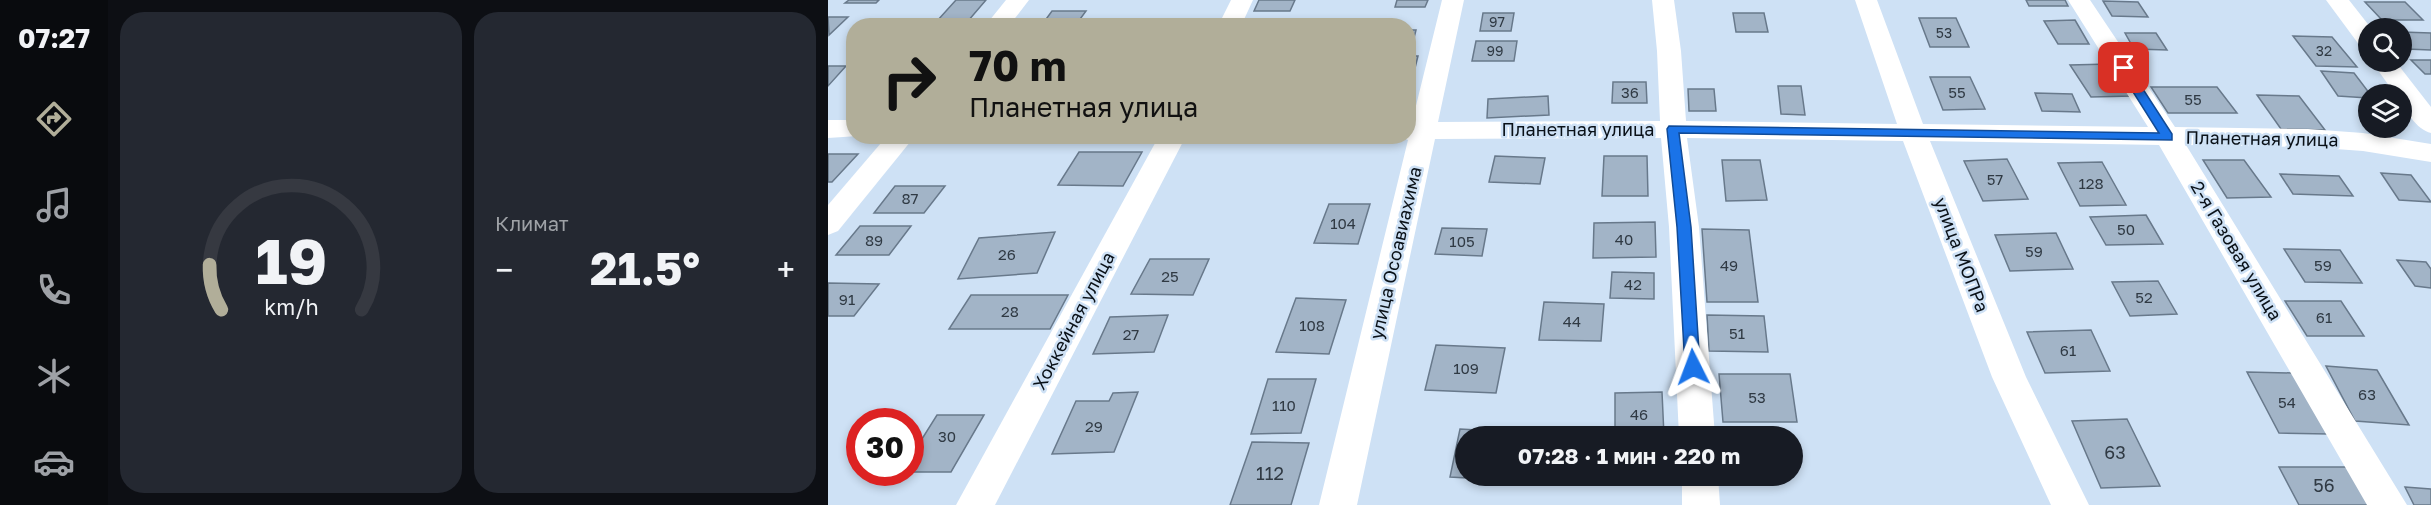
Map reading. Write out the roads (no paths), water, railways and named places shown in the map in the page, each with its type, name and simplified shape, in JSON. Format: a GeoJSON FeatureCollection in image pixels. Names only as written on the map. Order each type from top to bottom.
{"type":"FeatureCollection","features":[{"type":"Feature","properties":{"kind":"street"},"geometry":{"type":"LineString","coordinates":[[1003,18],[1018,0]]}},
{"type":"Feature","properties":{"kind":"street"},"geometry":{"type":"LineString","coordinates":[[1233,18],[1242,0]]}},
{"type":"Feature","properties":{"kind":"street","name":"улица Осоавиахима"},"geometry":{"type":"LineString","coordinates":[[1417,131],[1453,0]]}},
{"type":"Feature","properties":{"kind":"street"},"geometry":{"type":"LineString","coordinates":[[1663,0],[1669,51],[1673,129],[1684,227],[1696,426]]}},
{"type":"Feature","properties":{"kind":"street","name":"улица МОПРа"},"geometry":{"type":"LineString","coordinates":[[1866,0],[1913,132],[2009,377],[2070,505]]}},
{"type":"Feature","properties":{"kind":"street","name":"2-я Газовая улица"},"geometry":{"type":"LineString","coordinates":[[2079,0],[2168,137],[2388,505]]}},
{"type":"Feature","properties":{"kind":"street"},"geometry":{"type":"LineString","coordinates":[[2337,0],[2358,28]]}},
{"type":"Feature","properties":{"kind":"street"},"geometry":{"type":"LineString","coordinates":[[2391,72],[2431,125]]}},
{"type":"Feature","properties":{"kind":"street"},"geometry":{"type":"LineString","coordinates":[[828,129],[846,129]]}},
{"type":"Feature","properties":{"kind":"street","name":"Планетная улица"},"geometry":{"type":"LineString","coordinates":[[1417,131],[1673,129],[2308,138],[2363,142],[2431,153]]}},
{"type":"Feature","properties":{"kind":"street"},"geometry":{"type":"LineString","coordinates":[[828,224],[895,144]]}},
{"type":"Feature","properties":{"kind":"street","name":"Хоккейная улица"},"geometry":{"type":"LineString","coordinates":[[975,505],[1169,144]]}},
{"type":"Feature","properties":{"kind":"street","name":"улица Осоавиахима"},"geometry":{"type":"LineString","coordinates":[[1338,505],[1414,144]]}},
{"type":"Feature","properties":{"kind":"street"},"geometry":{"type":"LineString","coordinates":[[1700,486],[1701,505]]}}]}
